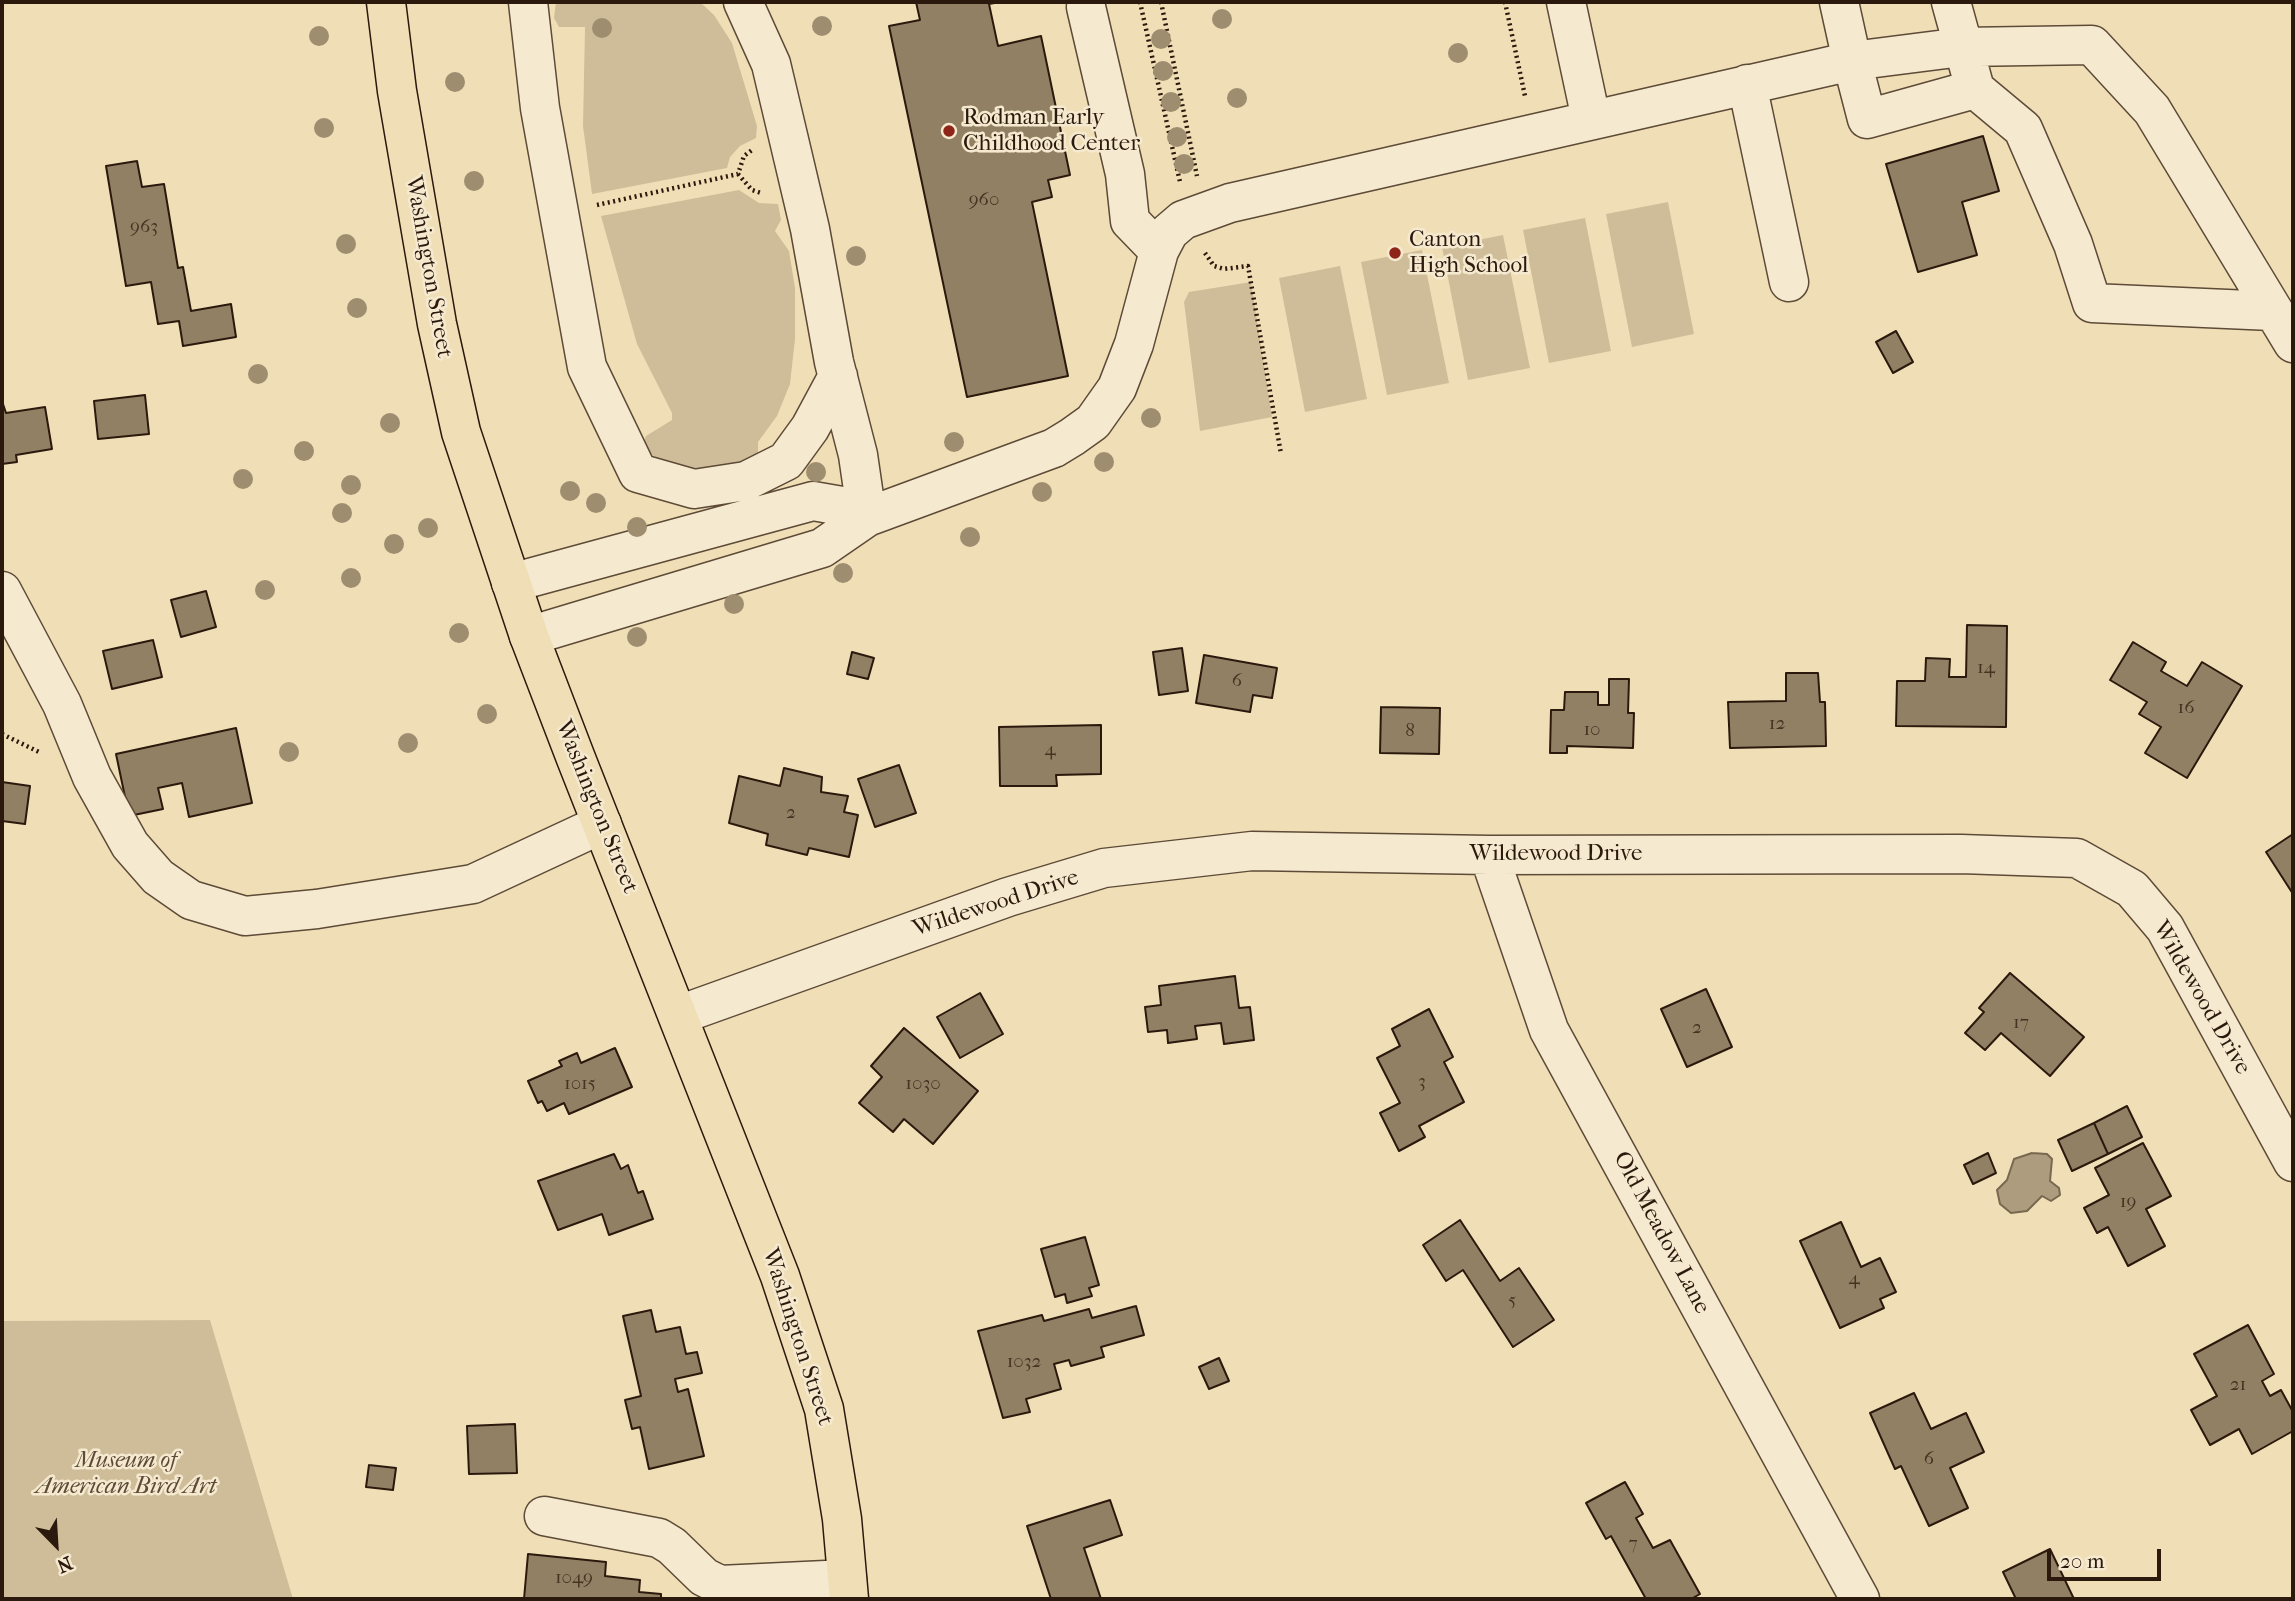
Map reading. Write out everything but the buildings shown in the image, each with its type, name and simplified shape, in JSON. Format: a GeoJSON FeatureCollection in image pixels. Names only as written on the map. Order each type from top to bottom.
{"type":"FeatureCollection","features":[{"type":"Feature","properties":{"kind":"main road","name":"Washington Street"},"geometry":{"type":"LineString","coordinates":[[386,2],[397,90],[437,324],[461,432],[529,636],[780,1276],[824,1409],[841,1511],[848,1589]]}},
{"type":"Feature","properties":{"kind":"street"},"geometry":{"type":"LineString","coordinates":[[528,2],[540,108],[587,367],[638,473],[694,489],[747,481],[786,461],[810,428],[838,376]]}},
{"type":"Feature","properties":{"kind":"street"},"geometry":{"type":"LineString","coordinates":[[1566,2],[1591,119]]}},
{"type":"Feature","properties":{"kind":"street"},"geometry":{"type":"LineString","coordinates":[[1839,2],[1867,118],[1975,89]]}},
{"type":"Feature","properties":{"kind":"street"},"geometry":{"type":"LineString","coordinates":[[1951,2],[1975,89],[2023,129],[2073,244],[2092,303],[2273,311]]}},
{"type":"Feature","properties":{"kind":"street"},"geometry":{"type":"LineString","coordinates":[[746,3],[771,64],[789,139],[838,376],[858,455],[867,517]]}},
{"type":"Feature","properties":{"kind":"street"},"geometry":{"type":"LineString","coordinates":[[1086,8],[1125,174],[1130,221],[1158,251]]}},
{"type":"Feature","properties":{"kind":"street"},"geometry":{"type":"LineString","coordinates":[[529,636],[822,548],[867,517],[1054,448],[1093,422],[1117,388],[1134,344],[1158,251],[1169,232],[1183,220],[1230,203],[1852,61],[1962,47],[2092,45],[2152,110],[2293,343]]}},
{"type":"Feature","properties":{"kind":"street"},"geometry":{"type":"LineString","coordinates":[[1748,84],[1789,282]]}},
{"type":"Feature","properties":{"kind":"street"},"geometry":{"type":"LineString","coordinates":[[511,583],[813,501],[842,506],[867,517]]}},
{"type":"Feature","properties":{"kind":"street"},"geometry":{"type":"LineString","coordinates":[[2,592],[62,704],[92,777],[131,845],[158,877],[191,900],[245,916],[317,909],[473,884],[602,824]]}},
{"type":"Feature","properties":{"kind":"street","name":"Wildewood Drive"},"geometry":{"type":"LineString","coordinates":[[679,1015],[1008,897],[1104,868],[1252,851],[1489,855],[1961,854],[2077,858],[2132,890],[2165,928],[2293,1163]]}},
{"type":"Feature","properties":{"kind":"street","name":"Old Meadow Lane"},"geometry":{"type":"LineString","coordinates":[[1489,855],[1549,1030],[1860,1599]]}},
{"type":"Feature","properties":{"kind":"street"},"geometry":{"type":"LineString","coordinates":[[544,1516],[659,1538],[672,1546],[704,1577],[720,1585],[848,1589]]}},
{"type":"Feature","properties":{"kind":"path"},"geometry":{"type":"LineString","coordinates":[[1140,2],[1181,186],[1198,180],[1161,2]]}},
{"type":"Feature","properties":{"kind":"path"},"geometry":{"type":"LineString","coordinates":[[1505,2],[1527,107]]}},
{"type":"Feature","properties":{"kind":"path"},"geometry":{"type":"LineString","coordinates":[[559,214],[738,174],[744,156],[752,150],[789,139]]}},
{"type":"Feature","properties":{"kind":"path"},"geometry":{"type":"LineString","coordinates":[[1202,249],[1214,266],[1224,270],[1248,266],[1281,454]]}},
{"type":"Feature","properties":{"kind":"green space"},"geometry":{"type":"Polygon","coordinates":[[[556,2],[700,2],[714,15],[732,43],[757,126],[756,138],[740,146],[730,157],[727,168],[592,194],[583,126],[585,27],[559,27],[554,18],[556,2]]]}},
{"type":"Feature","properties":{"kind":"green space"},"geometry":{"type":"Polygon","coordinates":[[[739,190],[759,203],[778,204],[781,220],[775,231],[789,251],[795,288],[795,339],[790,384],[777,416],[758,442],[758,454],[753,461],[708,471],[668,464],[645,451],[642,445],[646,436],[672,420],[672,413],[637,344],[601,216],[739,190]]]}},
{"type":"Feature","properties":{"kind":"green space"},"geometry":{"type":"Polygon","coordinates":[[[1668,202],[1694,334],[1632,347],[1606,214],[1668,202]]]}},
{"type":"Feature","properties":{"kind":"green space"},"geometry":{"type":"Polygon","coordinates":[[[1585,218],[1611,351],[1549,363],[1523,230],[1585,218]]]}},
{"type":"Feature","properties":{"kind":"green space"},"geometry":{"type":"Polygon","coordinates":[[[1503,235],[1530,368],[1468,380],[1442,247],[1503,235]]]}},
{"type":"Feature","properties":{"kind":"green space"},"geometry":{"type":"Polygon","coordinates":[[[1422,250],[1449,383],[1387,395],[1361,262],[1422,250]]]}},
{"type":"Feature","properties":{"kind":"green space"},"geometry":{"type":"Polygon","coordinates":[[[1340,266],[1367,399],[1305,412],[1279,278],[1340,266]]]}},
{"type":"Feature","properties":{"kind":"green space"},"geometry":{"type":"Polygon","coordinates":[[[1251,282],[1272,417],[1200,431],[1184,302],[1189,292],[1251,282]]]}},
{"type":"Feature","properties":{"kind":"green space","name":"Museum of American Bird Art"},"geometry":{"type":"Polygon","coordinates":[[[210,1320],[293,1599],[2,1599],[2,1321],[210,1320]]]}},
{"type":"Feature","properties":{"kind":"shaded area"},"geometry":{"type":"Polygon","coordinates":[[[2032,1153],[2047,1154],[2052,1159],[2050,1181],[2059,1188],[2060,1195],[2051,1201],[2042,1196],[2027,1211],[2011,1213],[2000,1204],[1997,1190],[2007,1180],[2014,1159],[2032,1153]]]}},
{"type":"Feature","properties":{"kind":"place","name":"Rodman Early Childhood Center"},"geometry":{"type":"Point","coordinates":[949,131]}},
{"type":"Feature","properties":{"kind":"place","name":"Canton High School"},"geometry":{"type":"Point","coordinates":[1395,253]}}]}
